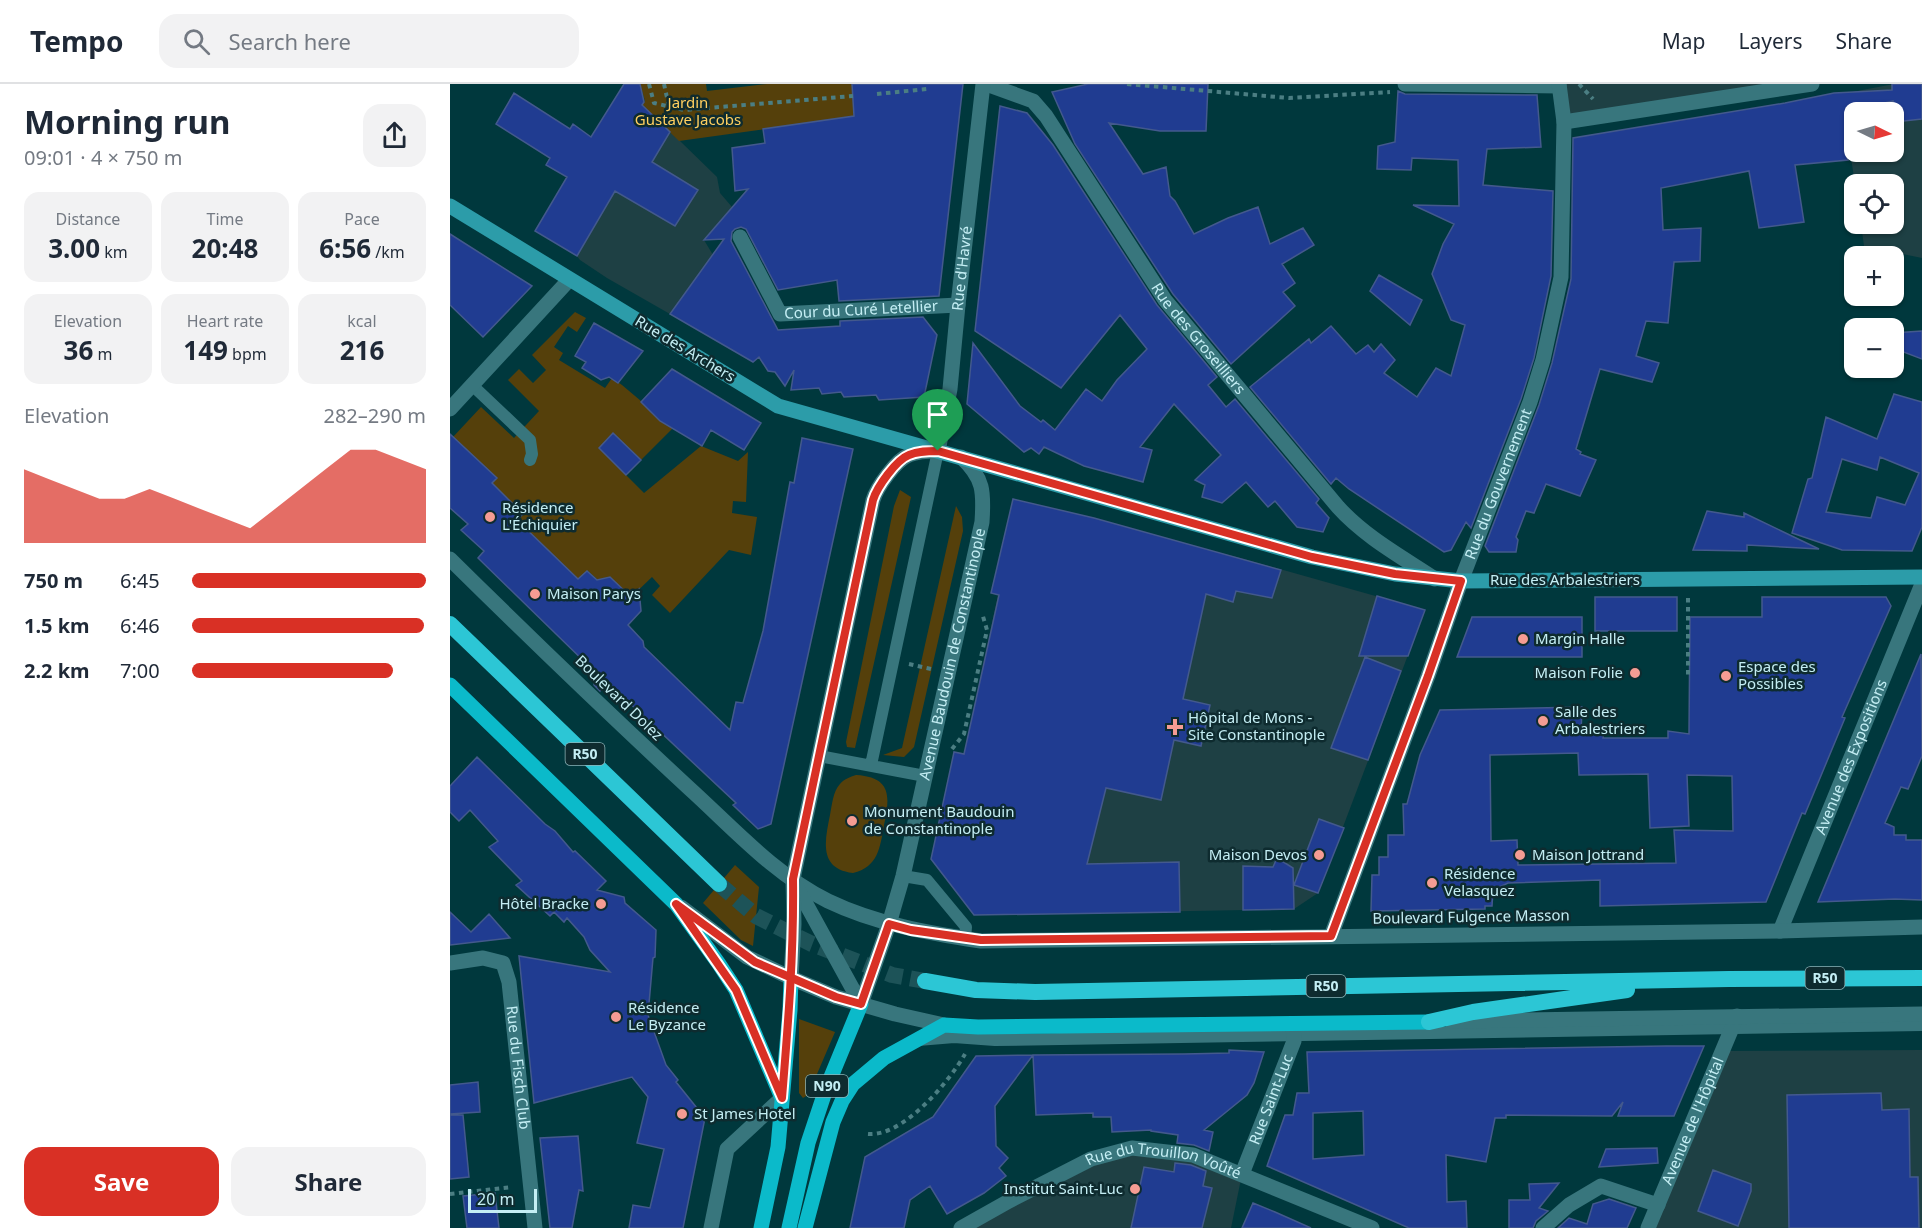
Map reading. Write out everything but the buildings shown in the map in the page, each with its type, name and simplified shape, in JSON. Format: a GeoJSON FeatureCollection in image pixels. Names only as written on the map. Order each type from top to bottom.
{"type":"FeatureCollection","features":[{"type":"Feature","properties":{"kind":"highway","name":"R50"},"geometry":{"type":"LineString","coordinates":[[450,624],[719,884]]}},
{"type":"Feature","properties":{"kind":"highway","name":"R50"},"geometry":{"type":"LineString","coordinates":[[925,981],[976,990],[1035,992],[1729,979],[1922,978]]}},
{"type":"Feature","properties":{"kind":"highway"},"geometry":{"type":"LineString","coordinates":[[1430,1022],[1473,1012],[1608,992],[1729,979]]}},
{"type":"Feature","properties":{"kind":"main road","name":"Rue des Archers"},"geometry":{"type":"LineString","coordinates":[[450,206],[778,406],[938,451]]}},
{"type":"Feature","properties":{"kind":"main road","name":"Rue des Arbalestriers"},"geometry":{"type":"LineString","coordinates":[[938,451],[1312,557],[1384,572],[1435,579],[1461,581],[1922,577]]}},
{"type":"Feature","properties":{"kind":"main road"},"geometry":{"type":"LineString","coordinates":[[450,685],[676,904],[736,990],[782,1098]]}},
{"type":"Feature","properties":{"kind":"main road"},"geometry":{"type":"LineString","coordinates":[[761,1228],[778,1147],[791,978]]}},
{"type":"Feature","properties":{"kind":"main road","name":"N90"},"geometry":{"type":"LineString","coordinates":[[789,1228],[808,1143],[826,1089],[849,1031],[868,1006]]}},
{"type":"Feature","properties":{"kind":"main road"},"geometry":{"type":"LineString","coordinates":[[806,1228],[825,1146],[842,1101],[853,1084],[892,1053],[950,1025],[978,1028],[1294,1030],[1430,1022]]}},
{"type":"Feature","properties":{"kind":"street","name":"Rue d'Havré"},"geometry":{"type":"LineString","coordinates":[[938,451],[950,388],[985,84]]}},
{"type":"Feature","properties":{"kind":"street","name":"Rue des Groseilliers"},"geometry":{"type":"LineString","coordinates":[[985,84],[1033,101],[1046,116],[1165,300],[1338,507],[1350,520],[1374,538],[1435,579]]}},
{"type":"Feature","properties":{"kind":"street"},"geometry":{"type":"LineString","coordinates":[[1405,84],[1559,85]]}},
{"type":"Feature","properties":{"kind":"street"},"geometry":{"type":"LineString","coordinates":[[1564,122],[1812,84]]}},
{"type":"Feature","properties":{"kind":"street","name":"Rue du Gouvernement"},"geometry":{"type":"LineString","coordinates":[[1331,936],[1461,581],[1530,402],[1554,317],[1562,277],[1564,122],[1559,85]]}},
{"type":"Feature","properties":{"kind":"street","name":"Cour du Curé Letellier"},"geometry":{"type":"LineString","coordinates":[[740,237],[780,314],[958,305]]}},
{"type":"Feature","properties":{"kind":"street"},"geometry":{"type":"LineString","coordinates":[[450,409],[569,280]]}},
{"type":"Feature","properties":{"kind":"street"},"geometry":{"type":"LineString","coordinates":[[791,978],[794,924],[793,879],[876,491],[906,456],[917,452],[938,451]]}},
{"type":"Feature","properties":{"kind":"street","name":"Avenue Baudouin de Constantinople"},"geometry":{"type":"LineString","coordinates":[[868,1006],[903,876],[982,522],[983,493],[980,480],[974,468],[961,457]]}},
{"type":"Feature","properties":{"kind":"street","name":"Boulevard Dolez"},"geometry":{"type":"LineString","coordinates":[[450,560],[594,699],[766,858],[793,879]]}},
{"type":"Feature","properties":{"kind":"street","name":"Avenue des Expositions"},"geometry":{"type":"LineString","coordinates":[[1780,932],[1922,584]]}},
{"type":"Feature","properties":{"kind":"street"},"geometry":{"type":"LineString","coordinates":[[793,879],[868,1006]]}},
{"type":"Feature","properties":{"kind":"street","name":"Boulevard Fulgence Masson"},"geometry":{"type":"LineString","coordinates":[[793,879],[826,900],[889,924],[911,930],[981,940],[1780,932],[1922,927]]}},
{"type":"Feature","properties":{"kind":"street"},"geometry":{"type":"LineString","coordinates":[[676,904],[747,957],[791,978],[836,997],[950,1025]]}},
{"type":"Feature","properties":{"kind":"street","name":"Rue du Fisch Club"},"geometry":{"type":"LineString","coordinates":[[450,963],[483,958],[503,963],[509,982],[535,1228]]}},
{"type":"Feature","properties":{"kind":"street"},"geometry":{"type":"LineString","coordinates":[[1430,1022],[1734,1023],[1922,1014]]}},
{"type":"Feature","properties":{"kind":"street","name":"Avenue de l'Hôpital"},"geometry":{"type":"LineString","coordinates":[[1648,1228],[1734,1023]]}},
{"type":"Feature","properties":{"kind":"street","name":"Rue Saint-Luc"},"geometry":{"type":"LineString","coordinates":[[1242,1174],[1294,1030]]}},
{"type":"Feature","properties":{"kind":"street"},"geometry":{"type":"LineString","coordinates":[[711,1228],[727,1149],[782,1098]]}},
{"type":"Feature","properties":{"kind":"street","name":"Rue du Trouillon Voûté"},"geometry":{"type":"LineString","coordinates":[[961,1228],[1091,1159],[1132,1148],[1193,1155],[1372,1228]]}},
{"type":"Feature","properties":{"kind":"street"},"geometry":{"type":"LineString","coordinates":[[1543,1228],[1569,1205],[1601,1186],[1658,1205]]}},
{"type":"Feature","properties":{"kind":"lane"},"geometry":{"type":"LineString","coordinates":[[472,385],[530,440],[532,454],[530,460]]}},
{"type":"Feature","properties":{"kind":"lane"},"geometry":{"type":"LineString","coordinates":[[871,765],[938,451]]}},
{"type":"Feature","properties":{"kind":"lane"},"geometry":{"type":"LineString","coordinates":[[819,756],[925,776]]}},
{"type":"Feature","properties":{"kind":"lane"},"geometry":{"type":"LineString","coordinates":[[903,876],[927,880],[966,927],[965,938]]}},
{"type":"Feature","properties":{"kind":"lane"},"geometry":{"type":"LineString","coordinates":[[1391,1033],[1430,1022]]}},
{"type":"Feature","properties":{"kind":"lane"},"geometry":{"type":"LineString","coordinates":[[917,1040],[954,1037],[973,1042],[1294,1030],[1391,1033],[1734,1023],[1922,1025]]}},
{"type":"Feature","properties":{"kind":"lane"},"geometry":{"type":"LineString","coordinates":[[950,1025],[973,1042]]}},
{"type":"Feature","properties":{"kind":"path"},"geometry":{"type":"LineString","coordinates":[[649,84],[654,103],[684,110],[853,96]]}},
{"type":"Feature","properties":{"kind":"path"},"geometry":{"type":"LineString","coordinates":[[664,84],[669,107]]}},
{"type":"Feature","properties":{"kind":"path"},"geometry":{"type":"LineString","coordinates":[[1127,84],[1289,98],[1395,91],[1397,85],[1405,84]]}},
{"type":"Feature","properties":{"kind":"path"},"geometry":{"type":"LineString","coordinates":[[877,94],[927,89]]}},
{"type":"Feature","properties":{"kind":"path"},"geometry":{"type":"LineString","coordinates":[[1688,677],[1690,579]]}},
{"type":"Feature","properties":{"kind":"path"},"geometry":{"type":"LineString","coordinates":[[952,749],[964,734],[977,685],[987,630],[982,614]]}},
{"type":"Feature","properties":{"kind":"path"},"geometry":{"type":"LineString","coordinates":[[967,683],[977,685]]}},
{"type":"Feature","properties":{"kind":"path"},"geometry":{"type":"LineString","coordinates":[[868,1134],[880,1135],[919,1110],[944,1084],[973,1042]]}},
{"type":"Feature","properties":{"kind":"path"},"geometry":{"type":"LineString","coordinates":[[450,1194],[530,1184]]}},
{"type":"Feature","properties":{"kind":"shaded area"},"geometry":{"type":"Polygon","coordinates":[[[624,84],[640,84],[645,101],[643,105],[717,177],[720,193],[732,207],[704,240],[713,255],[670,314],[607,278],[576,255],[535,230],[624,84]]]}},
{"type":"Feature","properties":{"kind":"shaded area"},"geometry":{"type":"Polygon","coordinates":[[[1559,84],[1812,84],[1564,122],[1559,84]]]}},
{"type":"Feature","properties":{"kind":"shaded area"},"geometry":{"type":"Polygon","coordinates":[[[1894,84],[1922,84],[1922,258],[1904,254],[1904,246],[1864,246],[1862,234],[1904,234],[1904,174],[1853,174],[1852,162],[1904,162],[1904,102],[1854,102],[1852,92],[1894,84]]]}},
{"type":"Feature","properties":{"kind":"shaded area","name":"Hôpital de Mons - Site Constantinople"},"geometry":{"type":"Polygon","coordinates":[[[1013,499],[1244,559],[1425,610],[1318,893],[1294,909],[974,915],[931,859],[954,752],[964,753],[998,595],[991,593],[1013,499]]]}},
{"type":"Feature","properties":{"kind":"shaded area"},"geometry":{"type":"Polygon","coordinates":[[[1922,1050],[1922,1228],[1648,1228],[1722,1051],[1922,1050]]]}},
{"type":"Feature","properties":{"kind":"shaded area","name":"Institut Saint-Luc"},"geometry":{"type":"Polygon","coordinates":[[[1132,1148],[1242,1174],[1231,1228],[961,1228],[1132,1148]]]}},
{"type":"Feature","properties":{"kind":"green space","name":"Jardin Gustave Jacobs"},"geometry":{"type":"Polygon","coordinates":[[[640,84],[706,84],[707,91],[767,84],[852,84],[854,117],[679,141],[642,105],[645,101],[640,84]]]}},
{"type":"Feature","properties":{"kind":"green space"},"geometry":{"type":"Polygon","coordinates":[[[575,312],[586,318],[577,332],[568,326],[554,347],[563,353],[559,360],[605,388],[612,378],[673,428],[626,475],[644,493],[701,446],[738,461],[748,452],[746,502],[733,501],[732,513],[757,517],[751,555],[729,550],[670,613],[652,595],[660,586],[652,577],[624,604],[588,571],[578,579],[517,520],[523,514],[492,483],[497,478],[453,437],[481,407],[514,438],[539,411],[508,380],[519,369],[533,383],[546,370],[532,355],[575,312]]]}},
{"type":"Feature","properties":{"kind":"green space"},"geometry":{"type":"Polygon","coordinates":[[[900,490],[911,497],[855,748],[847,747],[846,742],[894,506],[900,490]]]}},
{"type":"Feature","properties":{"kind":"green space"},"geometry":{"type":"Polygon","coordinates":[[[956,506],[962,517],[963,531],[914,747],[904,757],[883,755],[902,748],[956,506]]]}},
{"type":"Feature","properties":{"kind":"green space"},"geometry":{"type":"Polygon","coordinates":[[[856,775],[868,777],[882,784],[886,790],[887,806],[881,841],[873,861],[853,873],[834,866],[826,852],[826,843],[836,790],[843,781],[856,775]]]}},
{"type":"Feature","properties":{"kind":"green space"},"geometry":{"type":"Polygon","coordinates":[[[735,865],[759,887],[753,946],[741,940],[703,903],[735,865]]]}},
{"type":"Feature","properties":{"kind":"green space"},"geometry":{"type":"Polygon","coordinates":[[[799,1019],[835,1032],[808,1095],[803,1098],[799,1093],[799,1019]]]}},
{"type":"Feature","properties":{"kind":"tunnel"},"geometry":{"type":"LineString","coordinates":[[719,884],[756,916],[812,944],[892,975],[925,981]]}},
{"type":"Feature","properties":{"kind":"place","name":"Résidence L'Échiquier"},"geometry":{"type":"Point","coordinates":[490,517]}},
{"type":"Feature","properties":{"kind":"place","name":"Maison Parys"},"geometry":{"type":"Point","coordinates":[535,594]}},
{"type":"Feature","properties":{"kind":"place","name":"Margin Halle"},"geometry":{"type":"Point","coordinates":[1523,639]}},
{"type":"Feature","properties":{"kind":"place","name":"Maison Folie"},"geometry":{"type":"Point","coordinates":[1635,673]}},
{"type":"Feature","properties":{"kind":"place","name":"Espace des Possibles"},"geometry":{"type":"Point","coordinates":[1726,676]}},
{"type":"Feature","properties":{"kind":"place","name":"Salle des Arbalestriers"},"geometry":{"type":"Point","coordinates":[1543,721]}},
{"type":"Feature","properties":{"kind":"place","name":"Hôpital de Mons - Site Constantinople"},"geometry":{"type":"Point","coordinates":[1175,727]}},
{"type":"Feature","properties":{"kind":"place","name":"Monument Baudouin de Constantinople"},"geometry":{"type":"Point","coordinates":[852,821]}},
{"type":"Feature","properties":{"kind":"place","name":"Maison Devos"},"geometry":{"type":"Point","coordinates":[1319,855]}},
{"type":"Feature","properties":{"kind":"place","name":"Maison Jottrand"},"geometry":{"type":"Point","coordinates":[1520,855]}},
{"type":"Feature","properties":{"kind":"place","name":"Résidence Velasquez"},"geometry":{"type":"Point","coordinates":[1432,883]}},
{"type":"Feature","properties":{"kind":"place","name":"Hôtel Bracke"},"geometry":{"type":"Point","coordinates":[601,904]}},
{"type":"Feature","properties":{"kind":"place","name":"Résidence Le Byzance"},"geometry":{"type":"Point","coordinates":[616,1017]}},
{"type":"Feature","properties":{"kind":"place","name":"St James Hotel"},"geometry":{"type":"Point","coordinates":[682,1114]}},
{"type":"Feature","properties":{"kind":"place","name":"Institut Saint-Luc"},"geometry":{"type":"Point","coordinates":[1135,1189]}},
{"type":"Feature","properties":{"kind":"route"},"geometry":{"type":"LineString","coordinates":[[938,451],[917,452],[906,456],[876,491],[873,500],[793,879],[794,924],[791,978],[790,1010],[782,1098],[736,990],[676,904],[755,962],[791,978],[836,997],[861,1004],[889,924],[911,930],[981,940],[1331,936],[1461,581],[1395,574],[1312,557],[938,451]]}}]}
